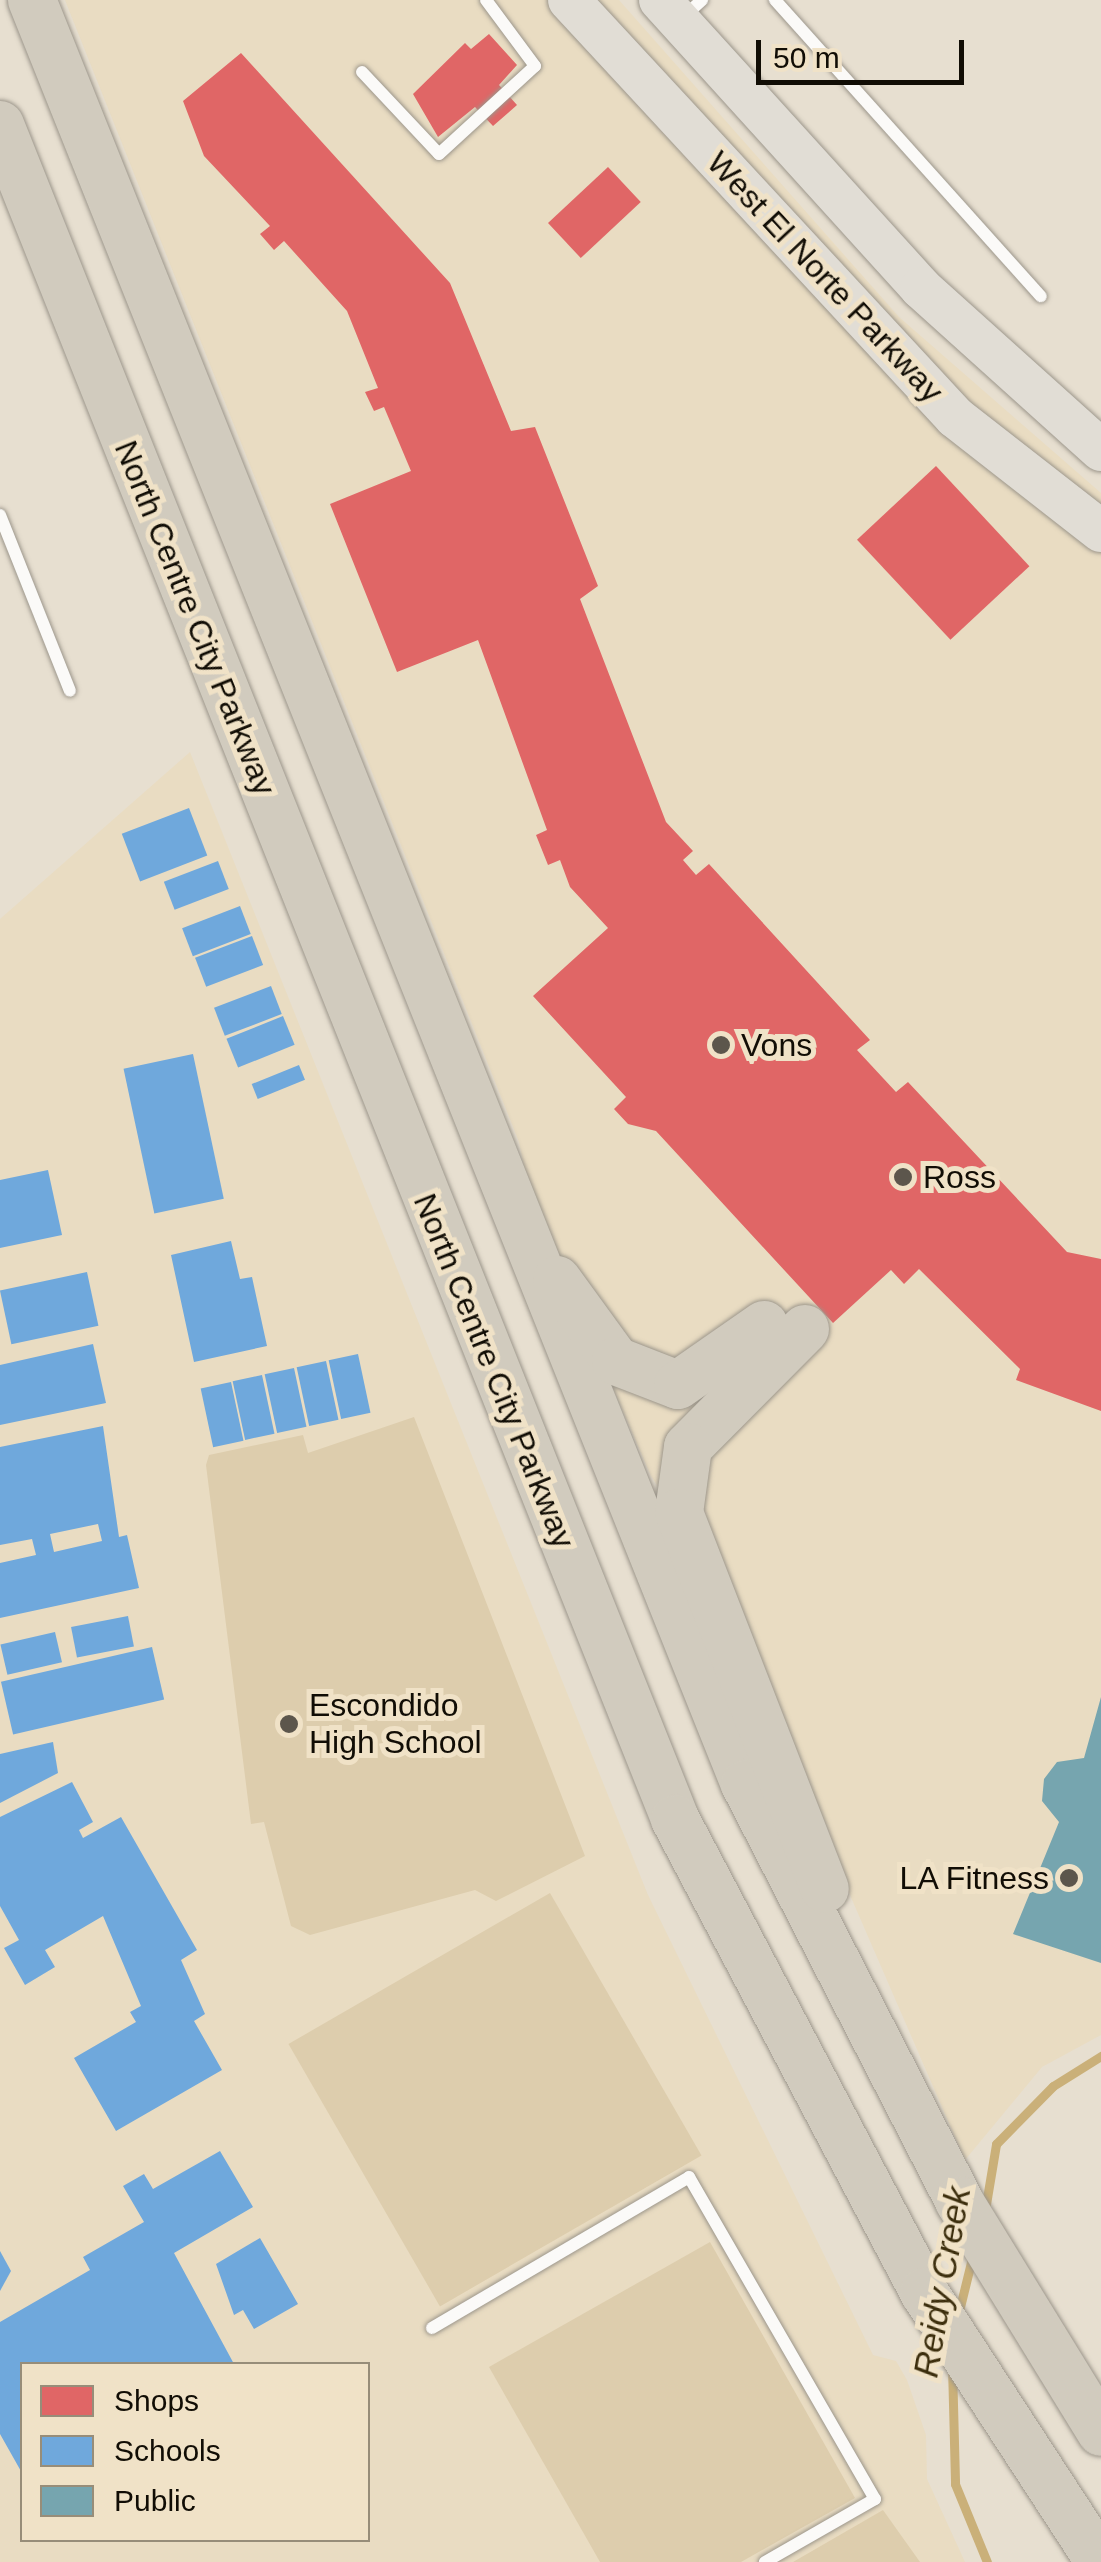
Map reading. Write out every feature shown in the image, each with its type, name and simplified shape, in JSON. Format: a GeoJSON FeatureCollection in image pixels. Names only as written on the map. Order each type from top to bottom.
{"type":"FeatureCollection","features":[{"type":"Feature","properties":{"kind":"highway"},"geometry":{"type":"LineString","coordinates":[[32,0],[513,1218],[744,1784],[847,1995],[959,2201],[1101,2432]]}},
{"type":"Feature","properties":{"kind":"highway","name":"North Centre City Parkway"},"geometry":{"type":"LineString","coordinates":[[0,125],[674,1818],[924,2292],[1100,2562]]}},
{"type":"Feature","properties":{"kind":"highway"},"geometry":{"type":"LineString","coordinates":[[513,1218],[616,1361],[644,1377],[678,1384],[701,1376],[796,1318],[688,1446],[680,1513],[839,1928],[847,1995]]}},
{"type":"Feature","properties":{"kind":"main road","name":"West El Norte Parkway"},"geometry":{"type":"LineString","coordinates":[[569,0],[956,417],[1101,531]]}},
{"type":"Feature","properties":{"kind":"main road","name":"West El Norte Parkway"},"geometry":{"type":"LineString","coordinates":[[680,7],[921,288],[1101,450]]}},
{"type":"Feature","properties":{"kind":"lane"},"geometry":{"type":"LineString","coordinates":[[362,72],[440,154],[535,66],[486,0]]}},
{"type":"Feature","properties":{"kind":"lane"},"geometry":{"type":"LineString","coordinates":[[776,0],[1041,296]]}},
{"type":"Feature","properties":{"kind":"lane"},"geometry":{"type":"LineString","coordinates":[[0,515],[70,691]]}},
{"type":"Feature","properties":{"kind":"lane"},"geometry":{"type":"LineString","coordinates":[[432,2328],[690,2176],[874,2499],[765,2562]]}},
{"type":"Feature","properties":{"kind":"shaded area"},"geometry":{"type":"Polygon","coordinates":[[[65,0],[619,0],[899,317],[1101,493],[1101,2035],[1042,2067],[965,2160],[702,1554],[651,1476],[530,1197],[519,1142],[65,0]]]}},
{"type":"Feature","properties":{"kind":"shaded area","name":"Escondido High School"},"geometry":{"type":"Polygon","coordinates":[[[190,752],[648,1895],[873,2355],[896,2361],[907,2380],[926,2435],[927,2479],[965,2562],[0,2562],[0,919],[190,752]]]}},
{"type":"Feature","properties":{"kind":"shaded area"},"geometry":{"type":"Polygon","coordinates":[[[414,1417],[585,1856],[496,1901],[475,1890],[310,1935],[291,1926],[264,1822],[251,1824],[206,1465],[209,1455],[303,1435],[308,1453],[414,1417]]]}},
{"type":"Feature","properties":{"kind":"shaded area"},"geometry":{"type":"Polygon","coordinates":[[[550,1893],[702,2155],[440,2306],[288,2044],[550,1893]]]}},
{"type":"Feature","properties":{"kind":"shaded area"},"geometry":{"type":"Polygon","coordinates":[[[710,2242],[855,2498],[741,2562],[600,2562],[489,2367],[710,2242]]]}},
{"type":"Feature","properties":{"kind":"shaded area"},"geometry":{"type":"Polygon","coordinates":[[[883,2510],[920,2562],[793,2562],[883,2510]]]}},
{"type":"Feature","properties":{"kind":"building: Shops"},"geometry":{"type":"Polygon","coordinates":[[[489,34],[517,65],[499,85],[517,105],[493,126],[475,107],[438,137],[413,94],[465,43],[471,49],[489,34]]]}},
{"type":"Feature","properties":{"kind":"building: Shops"},"geometry":{"type":"Polygon","coordinates":[[[241,53],[450,283],[511,431],[535,427],[598,586],[580,599],[666,822],[693,851],[683,860],[696,875],[709,864],[870,1040],[857,1050],[896,1092],[908,1082],[1067,1252],[1101,1259],[1101,1411],[1016,1380],[1020,1369],[919,1269],[904,1284],[891,1270],[833,1323],[656,1131],[628,1124],[614,1109],[626,1097],[533,996],[608,928],[570,887],[560,860],[548,865],[536,835],[547,830],[478,640],[397,672],[330,504],[411,471],[384,407],[374,411],[365,392],[378,388],[347,311],[284,241],[274,250],[260,234],[270,226],[204,156],[183,101],[241,53]]]}},
{"type":"Feature","properties":{"kind":"building: Shops"},"geometry":{"type":"Polygon","coordinates":[[[608,167],[641,202],[581,258],[548,223],[608,167]]]}},
{"type":"Feature","properties":{"kind":"building: Shops"},"geometry":{"type":"Polygon","coordinates":[[[936,466],[1029,566],[950,640],[857,540],[936,466]]]}},
{"type":"Feature","properties":{"kind":"building: Schools"},"geometry":{"type":"Polygon","coordinates":[[[189,808],[207,856],[140,881],[122,834],[189,808]]]}},
{"type":"Feature","properties":{"kind":"building: Schools"},"geometry":{"type":"Polygon","coordinates":[[[218,861],[229,889],[175,910],[164,882],[218,861]]]}},
{"type":"Feature","properties":{"kind":"building: Schools"},"geometry":{"type":"Polygon","coordinates":[[[240,906],[251,934],[193,956],[182,928],[240,906]]]}},
{"type":"Feature","properties":{"kind":"building: Schools"},"geometry":{"type":"Polygon","coordinates":[[[252,936],[263,965],[206,987],[195,958],[252,936]]]}},
{"type":"Feature","properties":{"kind":"building: Schools"},"geometry":{"type":"Polygon","coordinates":[[[271,986],[282,1014],[225,1036],[214,1008],[271,986]]]}},
{"type":"Feature","properties":{"kind":"building: Schools"},"geometry":{"type":"Polygon","coordinates":[[[283,1016],[295,1045],[238,1068],[226,1039],[283,1016]]]}},
{"type":"Feature","properties":{"kind":"building: Schools"},"geometry":{"type":"Polygon","coordinates":[[[193,1054],[224,1199],[154,1214],[124,1069],[193,1054]]]}},
{"type":"Feature","properties":{"kind":"building: Schools"},"geometry":{"type":"Polygon","coordinates":[[[299,1065],[305,1080],[258,1099],[252,1084],[299,1065]]]}},
{"type":"Feature","properties":{"kind":"building: Schools"},"geometry":{"type":"Polygon","coordinates":[[[48,1170],[62,1235],[0,1248],[0,1180],[48,1170]]]}},
{"type":"Feature","properties":{"kind":"building: Schools"},"geometry":{"type":"Polygon","coordinates":[[[231,1241],[240,1279],[252,1277],[267,1346],[194,1362],[171,1255],[231,1241]]]}},
{"type":"Feature","properties":{"kind":"building: Schools"},"geometry":{"type":"Polygon","coordinates":[[[87,1272],[98,1326],[11,1344],[0,1290],[87,1272]]]}},
{"type":"Feature","properties":{"kind":"building: Schools"},"geometry":{"type":"Polygon","coordinates":[[[93,1344],[106,1403],[0,1425],[0,1365],[93,1344]]]}},
{"type":"Feature","properties":{"kind":"building: Schools"},"geometry":{"type":"Polygon","coordinates":[[[358,1354],[370,1413],[341,1419],[329,1360],[358,1354]]]}},
{"type":"Feature","properties":{"kind":"building: Schools"},"geometry":{"type":"Polygon","coordinates":[[[326,1361],[338,1420],[309,1426],[297,1367],[326,1361]]]}},
{"type":"Feature","properties":{"kind":"building: Schools"},"geometry":{"type":"Polygon","coordinates":[[[294,1368],[306,1427],[277,1433],[265,1374],[294,1368]]]}},
{"type":"Feature","properties":{"kind":"building: Schools"},"geometry":{"type":"Polygon","coordinates":[[[262,1375],[274,1434],[245,1440],[233,1381],[262,1375]]]}},
{"type":"Feature","properties":{"kind":"building: Schools"},"geometry":{"type":"Polygon","coordinates":[[[231,1382],[243,1441],[213,1447],[201,1388],[231,1382]]]}},
{"type":"Feature","properties":{"kind":"building: Schools"},"geometry":{"type":"Polygon","coordinates":[[[103,1426],[119,1537],[127,1535],[139,1588],[0,1618],[0,1563],[36,1555],[32,1539],[0,1545],[0,1447],[103,1426]],[[98,1524],[50,1534],[54,1552],[102,1541],[98,1524]]]}},
{"type":"Feature","properties":{"kind":"building: Schools"},"geometry":{"type":"Polygon","coordinates":[[[128,1616],[134,1646],[77,1657],[71,1627],[128,1616]]]}},
{"type":"Feature","properties":{"kind":"building: Schools"},"geometry":{"type":"Polygon","coordinates":[[[55,1632],[62,1662],[7,1675],[0,1645],[55,1632]]]}},
{"type":"Feature","properties":{"kind":"building: Schools"},"geometry":{"type":"Polygon","coordinates":[[[152,1647],[164,1700],[13,1734],[1,1682],[152,1647]]]}},
{"type":"Feature","properties":{"kind":"building: Schools"},"geometry":{"type":"Polygon","coordinates":[[[53,1742],[58,1773],[0,1803],[0,1754],[53,1742]]]}},
{"type":"Feature","properties":{"kind":"building: Schools"},"geometry":{"type":"Polygon","coordinates":[[[72,1782],[93,1822],[79,1830],[83,1838],[121,1817],[197,1950],[181,1960],[205,2014],[194,2021],[222,2070],[116,2131],[74,2058],[136,2022],[130,2012],[141,2006],[103,1916],[45,1950],[55,1967],[25,1985],[4,1948],[19,1940],[0,1906],[0,1817],[72,1782]]]}},
{"type":"Feature","properties":{"kind":"building: Schools"},"geometry":{"type":"Polygon","coordinates":[[[220,2151],[253,2207],[174,2253],[233,2362],[20,2362],[20,2469],[0,2434],[0,2322],[90,2270],[83,2257],[144,2222],[123,2186],[144,2174],[153,2189],[220,2151]]]}},
{"type":"Feature","properties":{"kind":"building: Schools"},"geometry":{"type":"Polygon","coordinates":[[[260,2238],[298,2304],[254,2329],[243,2310],[234,2315],[216,2264],[260,2238]]]}},
{"type":"Feature","properties":{"kind":"building: Schools"},"geometry":{"type":"Polygon","coordinates":[[[0,2251],[11,2271],[0,2291],[0,2251]]]}},
{"type":"Feature","properties":{"kind":"building: Public","name":"LA Fitness"},"geometry":{"type":"Polygon","coordinates":[[[1101,1697],[1101,1963],[1013,1934],[1059,1822],[1042,1801],[1044,1779],[1057,1762],[1084,1758],[1101,1697]]]}},
{"type":"Feature","properties":{"kind":"waterway","name":"Reidy Creek"},"geometry":{"type":"LineString","coordinates":[[985,2210],[996,2144],[1053,2086],[1101,2056]]}},
{"type":"Feature","properties":{"kind":"waterway","name":"Reidy Creek"},"geometry":{"type":"LineString","coordinates":[[959,2311],[973,2254]]}},
{"type":"Feature","properties":{"kind":"waterway","name":"Reidy Creek"},"geometry":{"type":"LineString","coordinates":[[952,2366],[955,2484],[987,2562]]}},
{"type":"Feature","properties":{"kind":"place","name":"Vons"},"geometry":{"type":"Point","coordinates":[721,1045]}},
{"type":"Feature","properties":{"kind":"place","name":"Ross"},"geometry":{"type":"Point","coordinates":[903,1177]}},
{"type":"Feature","properties":{"kind":"place","name":"Escondido High School"},"geometry":{"type":"Point","coordinates":[289,1724]}},
{"type":"Feature","properties":{"kind":"place","name":"LA Fitness"},"geometry":{"type":"Point","coordinates":[1069,1878]}}]}
